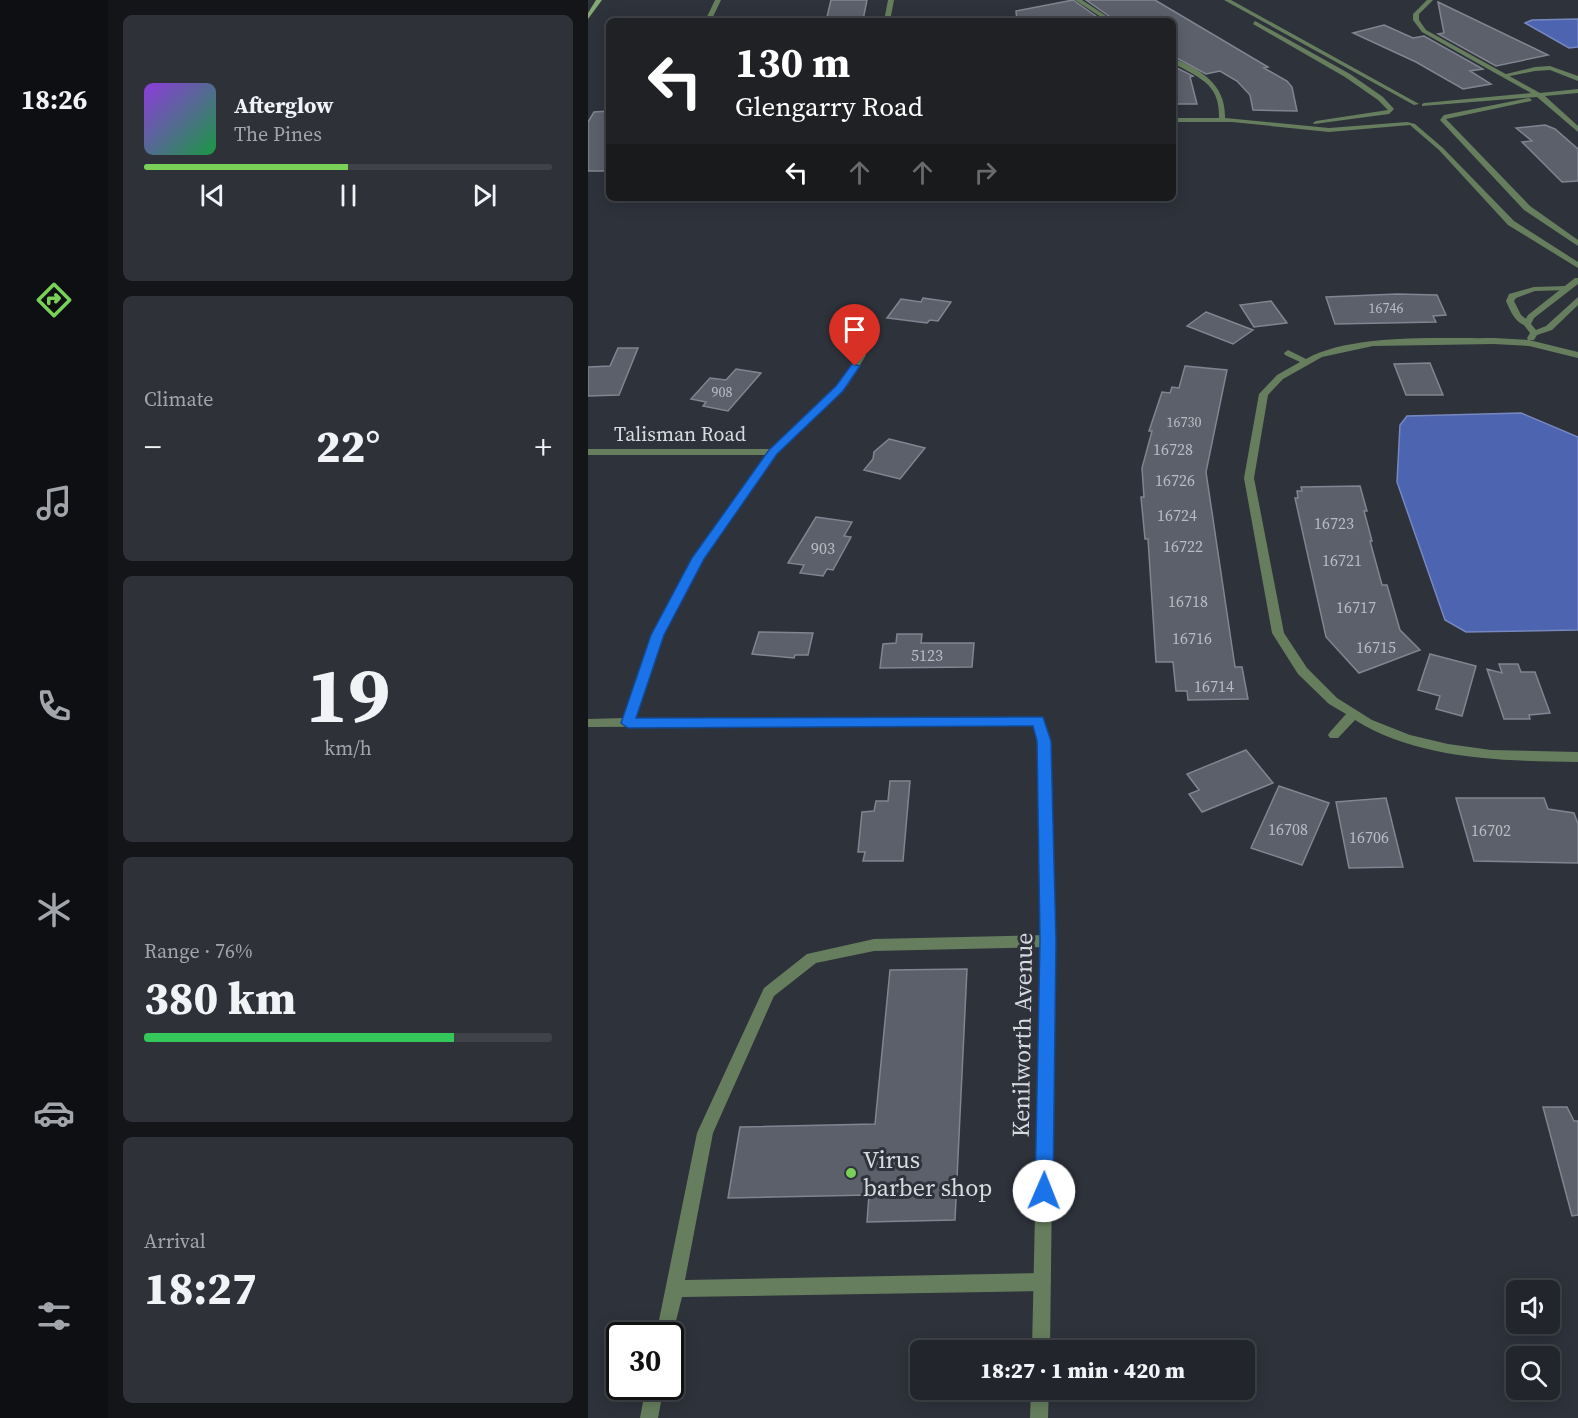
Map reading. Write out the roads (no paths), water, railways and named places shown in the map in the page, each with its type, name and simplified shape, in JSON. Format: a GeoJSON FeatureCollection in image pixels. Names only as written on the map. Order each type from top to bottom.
{"type":"FeatureCollection","features":[{"type":"Feature","properties":{"kind":"street"},"geometry":{"type":"LineString","coordinates":[[588,17],[599,0]]}},
{"type":"Feature","properties":{"kind":"street"},"geometry":{"type":"LineString","coordinates":[[709,18],[718,0]]}},
{"type":"Feature","properties":{"kind":"street"},"geometry":{"type":"LineString","coordinates":[[888,18],[891,0]]}},
{"type":"Feature","properties":{"kind":"street"},"geometry":{"type":"LineString","coordinates":[[1078,0],[1106,18]]}},
{"type":"Feature","properties":{"kind":"street"},"geometry":{"type":"LineString","coordinates":[[1216,0],[1360,84],[1384,101],[1394,119],[1410,124],[1441,149],[1511,223],[1578,266]]}},
{"type":"Feature","properties":{"kind":"street"},"geometry":{"type":"LineString","coordinates":[[1227,0],[1339,59],[1416,104]]}},
{"type":"Feature","properties":{"kind":"street"},"geometry":{"type":"LineString","coordinates":[[1430,0],[1416,14],[1416,20],[1424,31],[1541,96],[1578,130]]}},
{"type":"Feature","properties":{"kind":"street"},"geometry":{"type":"LineString","coordinates":[[1176,62],[1220,93],[1223,101],[1222,119]]}},
{"type":"Feature","properties":{"kind":"street"},"geometry":{"type":"LineString","coordinates":[[1505,75],[1549,67],[1561,69],[1578,80]]}},
{"type":"Feature","properties":{"kind":"street"},"geometry":{"type":"LineString","coordinates":[[1424,105],[1578,91]]}},
{"type":"Feature","properties":{"kind":"street"},"geometry":{"type":"LineString","coordinates":[[1176,120],[1222,119],[1329,130],[1410,124],[1431,125],[1443,119],[1515,105],[1541,96]]}},
{"type":"Feature","properties":{"kind":"street"},"geometry":{"type":"LineString","coordinates":[[1258,123],[1324,122],[1390,111],[1401,105],[1416,104],[1437,109],[1443,119],[1527,208],[1578,244]]}},
{"type":"Feature","properties":{"kind":"street"},"geometry":{"type":"LineString","coordinates":[[1527,324],[1537,311],[1578,280]]}},
{"type":"Feature","properties":{"kind":"street"},"geometry":{"type":"LineString","coordinates":[[1531,338],[1527,324],[1512,309],[1510,301],[1512,296],[1534,289],[1566,288]]}},
{"type":"Feature","properties":{"kind":"street"},"geometry":{"type":"LineString","coordinates":[[1531,338],[1549,328],[1578,300]]}},
{"type":"Feature","properties":{"kind":"street"},"geometry":{"type":"LineString","coordinates":[[1578,355],[1531,338],[1373,343],[1337,350],[1304,361],[1280,377],[1264,394],[1257,416],[1249,462],[1250,489],[1278,633],[1302,670],[1320,688],[1354,713],[1403,738],[1438,749],[1477,755],[1578,757]]}},
{"type":"Feature","properties":{"kind":"street"},"geometry":{"type":"LineString","coordinates":[[1288,353],[1304,361]]}},
{"type":"Feature","properties":{"kind":"street"},"geometry":{"type":"LineString","coordinates":[[588,723],[628,723],[658,635],[698,558],[773,452],[840,388],[862,355]]}},
{"type":"Feature","properties":{"kind":"street","name":"Talisman Road"},"geometry":{"type":"LineString","coordinates":[[588,452],[773,452]]}},
{"type":"Feature","properties":{"kind":"street"},"geometry":{"type":"LineString","coordinates":[[1334,735],[1354,713]]}},
{"type":"Feature","properties":{"kind":"street","name":"Kenilworth Avenue"},"geometry":{"type":"LineString","coordinates":[[628,723],[1038,721],[1044,741],[1048,941],[1041,1340]]}},
{"type":"Feature","properties":{"kind":"street"},"geometry":{"type":"LineString","coordinates":[[668,1322],[705,1133],[769,992],[812,958],[874,945],[1048,941]]}},
{"type":"Feature","properties":{"kind":"street"},"geometry":{"type":"LineString","coordinates":[[675,1289],[1042,1282]]}},
{"type":"Feature","properties":{"kind":"street"},"geometry":{"type":"LineString","coordinates":[[648,1418],[652,1400]]}},
{"type":"Feature","properties":{"kind":"street"},"geometry":{"type":"LineString","coordinates":[[1039,1418],[1040,1400]]}},
{"type":"Feature","properties":{"kind":"water"},"geometry":{"type":"Polygon","coordinates":[[[1578,19],[1578,47],[1569,48],[1525,23],[1532,20],[1578,19]]]}},
{"type":"Feature","properties":{"kind":"water"},"geometry":{"type":"Polygon","coordinates":[[[1521,413],[1578,437],[1578,630],[1466,632],[1445,620],[1397,482],[1400,425],[1407,416],[1521,413]]]}},
{"type":"Feature","properties":{"kind":"place","name":"Virus barber shop"},"geometry":{"type":"Point","coordinates":[851,1173]}}]}
